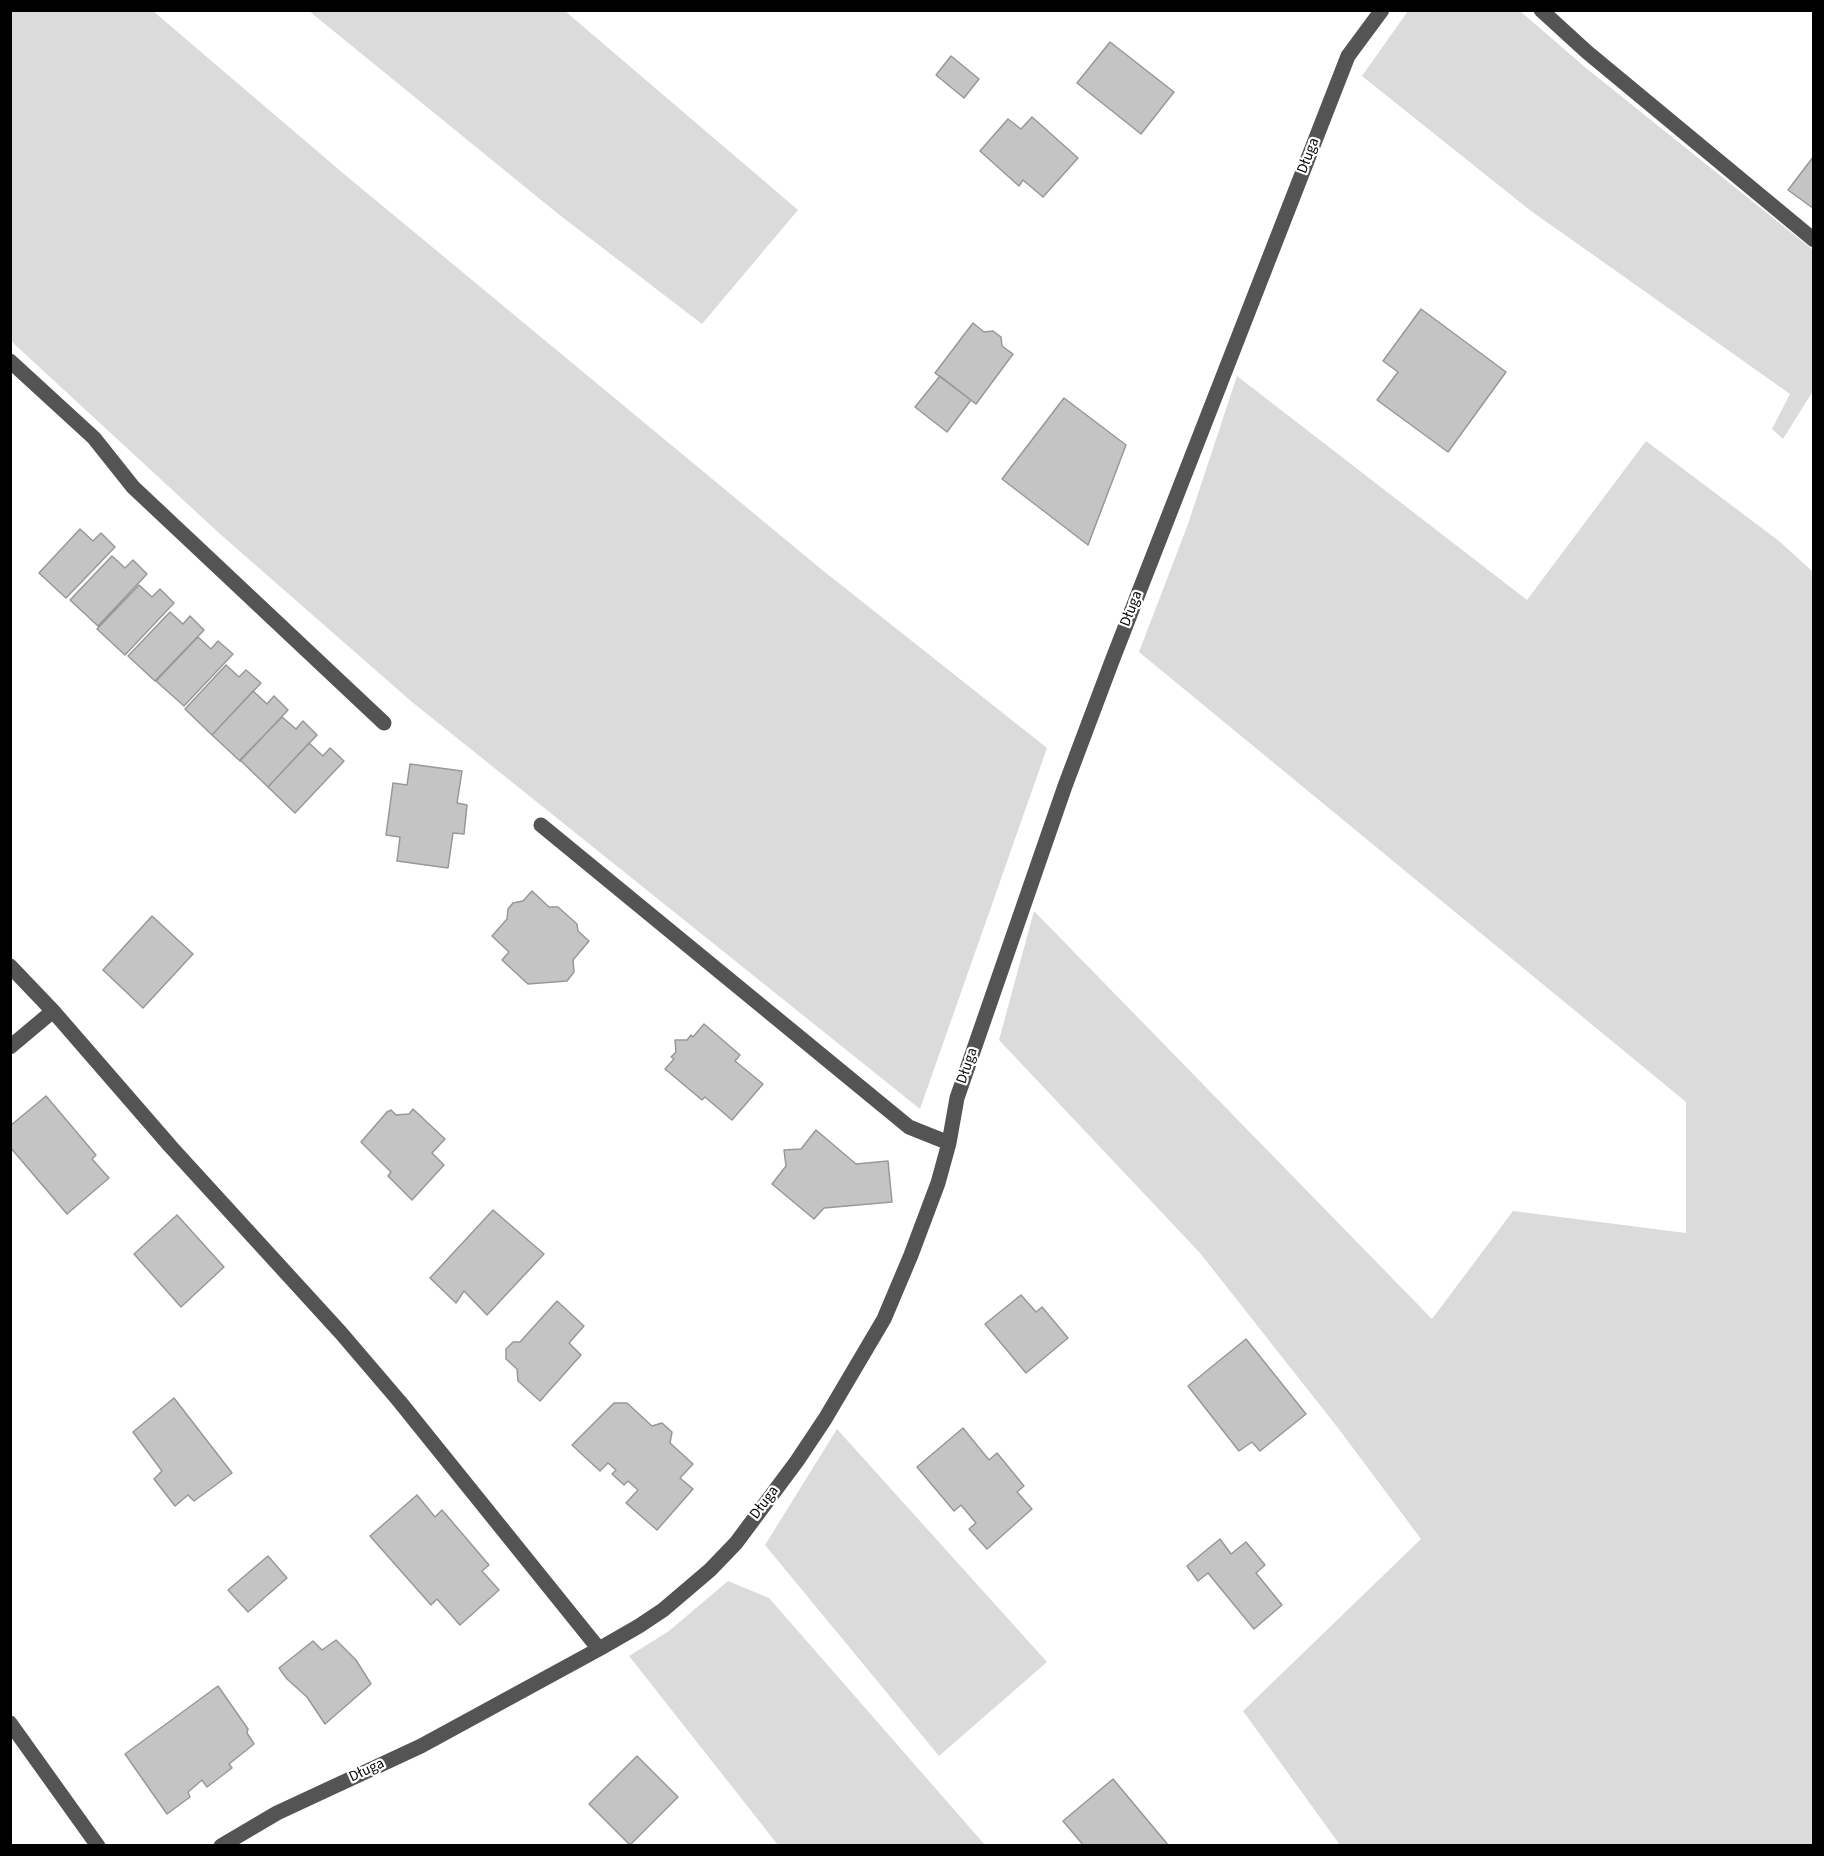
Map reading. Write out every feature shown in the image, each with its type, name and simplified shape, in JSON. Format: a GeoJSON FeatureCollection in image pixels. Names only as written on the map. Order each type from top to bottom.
{"type":"FeatureCollection","features":[{"type":"Feature","properties":{"kind":"street","name":"Długa"},"geometry":{"type":"LineString","coordinates":[[221,1845],[277,1813],[421,1746],[599,1649],[663,1610],[710,1570],[736,1543],[797,1461],[837,1400],[884,1319],[938,1183],[949,1143],[957,1098],[1065,786],[1348,56],[1382,10]]}},
{"type":"Feature","properties":{"kind":"street"},"geometry":{"type":"LineString","coordinates":[[1541,10],[1587,52],[1814,240]]}},
{"type":"Feature","properties":{"kind":"street"},"geometry":{"type":"LineString","coordinates":[[10,361],[94,438],[133,487],[384,723]]}},
{"type":"Feature","properties":{"kind":"street"},"geometry":{"type":"LineString","coordinates":[[541,825],[909,1126],[949,1143]]}},
{"type":"Feature","properties":{"kind":"street"},"geometry":{"type":"LineString","coordinates":[[10,966],[341,1333],[400,1402],[599,1649]]}},
{"type":"Feature","properties":{"kind":"street"},"geometry":{"type":"LineString","coordinates":[[10,1047],[53,1011]]}},
{"type":"Feature","properties":{"kind":"street"},"geometry":{"type":"LineString","coordinates":[[10,1723],[98,1845]]}},
{"type":"Feature","properties":{"kind":"shaded area"},"geometry":{"type":"Polygon","coordinates":[[[10,11],[153,11],[344,174],[821,569],[1047,748],[920,1109],[412,702],[220,534],[11,341],[10,11]]]}},
{"type":"Feature","properties":{"kind":"shaded area"},"geometry":{"type":"Polygon","coordinates":[[[309,11],[565,11],[798,210],[702,324],[557,213],[309,11]]]}},
{"type":"Feature","properties":{"kind":"shaded area"},"geometry":{"type":"Polygon","coordinates":[[[1408,11],[1520,11],[1586,68],[1813,250],[1813,391],[1783,439],[1772,429],[1790,394],[1531,211],[1362,76],[1408,11]]]}},
{"type":"Feature","properties":{"kind":"shaded area"},"geometry":{"type":"Polygon","coordinates":[[[1237,376],[1527,600],[1646,441],[1779,541],[1813,572],[1813,1845],[1340,1845],[1243,1711],[1421,1539],[1338,1428],[1200,1253],[999,1040],[1034,911],[1432,1319],[1513,1211],[1686,1233],[1686,1102],[1139,652],[1188,524],[1237,376]]]}},
{"type":"Feature","properties":{"kind":"shaded area"},"geometry":{"type":"Polygon","coordinates":[[[837,1429],[1047,1662],[939,1756],[765,1545],[837,1429]]]}},
{"type":"Feature","properties":{"kind":"shaded area"},"geometry":{"type":"Polygon","coordinates":[[[728,1581],[769,1598],[985,1845],[778,1845],[629,1656],[669,1631],[728,1581]]]}},
{"type":"Feature","properties":{"kind":"building"},"geometry":{"type":"Polygon","coordinates":[[[1110,42],[1174,92],[1141,134],[1077,83],[1110,42]]]}},
{"type":"Feature","properties":{"kind":"building"},"geometry":{"type":"Polygon","coordinates":[[[951,56],[979,79],[964,98],[936,75],[951,56]]]}},
{"type":"Feature","properties":{"kind":"building"},"geometry":{"type":"Polygon","coordinates":[[[1032,117],[1078,158],[1043,197],[1023,180],[1019,186],[980,151],[1008,119],[1021,129],[1032,117]]]}},
{"type":"Feature","properties":{"kind":"building"},"geometry":{"type":"Polygon","coordinates":[[[1814,156],[1814,209],[1788,190],[1814,156]]]}},
{"type":"Feature","properties":{"kind":"building"},"geometry":{"type":"Polygon","coordinates":[[[1421,309],[1506,372],[1448,452],[1377,400],[1398,372],[1383,361],[1421,309]]]}},
{"type":"Feature","properties":{"kind":"building"},"geometry":{"type":"Polygon","coordinates":[[[973,323],[984,332],[993,331],[1001,337],[1002,346],[1013,354],[976,404],[935,373],[973,323]]]}},
{"type":"Feature","properties":{"kind":"building"},"geometry":{"type":"Polygon","coordinates":[[[940,376],[971,400],[947,432],[915,407],[940,376]]]}},
{"type":"Feature","properties":{"kind":"building"},"geometry":{"type":"Polygon","coordinates":[[[1064,398],[1126,445],[1088,545],[1002,479],[1064,398]]]}},
{"type":"Feature","properties":{"kind":"building"},"geometry":{"type":"Polygon","coordinates":[[[80,529],[93,541],[101,533],[115,547],[66,598],[39,573],[80,529]]]}},
{"type":"Feature","properties":{"kind":"building"},"geometry":{"type":"Polygon","coordinates":[[[112,556],[125,568],[133,560],[147,574],[98,626],[70,600],[112,556]]]}},
{"type":"Feature","properties":{"kind":"building"},"geometry":{"type":"Polygon","coordinates":[[[139,585],[152,597],[160,589],[174,603],[125,655],[97,629],[139,585]]]}},
{"type":"Feature","properties":{"kind":"building"},"geometry":{"type":"Polygon","coordinates":[[[170,612],[183,624],[190,616],[204,630],[155,681],[128,656],[170,612]]]}},
{"type":"Feature","properties":{"kind":"building"},"geometry":{"type":"Polygon","coordinates":[[[198,637],[211,649],[218,641],[233,654],[184,706],[156,681],[198,637]]]}},
{"type":"Feature","properties":{"kind":"building"},"geometry":{"type":"Polygon","coordinates":[[[226,665],[239,677],[246,670],[261,683],[212,735],[185,709],[226,665]]]}},
{"type":"Feature","properties":{"kind":"building"},"geometry":{"type":"Polygon","coordinates":[[[253,691],[267,704],[274,696],[288,710],[240,761],[212,735],[253,691]]]}},
{"type":"Feature","properties":{"kind":"building"},"geometry":{"type":"Polygon","coordinates":[[[282,717],[296,729],[303,721],[317,735],[268,787],[240,760],[282,717]]]}},
{"type":"Feature","properties":{"kind":"building"},"geometry":{"type":"Polygon","coordinates":[[[309,743],[323,756],[330,748],[344,761],[295,813],[268,787],[309,743]]]}},
{"type":"Feature","properties":{"kind":"building"},"geometry":{"type":"Polygon","coordinates":[[[410,764],[462,771],[457,803],[467,805],[464,834],[453,833],[448,868],[397,861],[400,837],[386,835],[393,783],[407,785],[410,764]]]}},
{"type":"Feature","properties":{"kind":"building"},"geometry":{"type":"Polygon","coordinates":[[[532,891],[549,907],[558,907],[577,924],[578,931],[589,941],[573,960],[574,972],[567,981],[528,984],[502,960],[509,952],[492,936],[507,919],[508,909],[513,903],[523,901],[532,891]]]}},
{"type":"Feature","properties":{"kind":"building"},"geometry":{"type":"Polygon","coordinates":[[[152,916],[193,954],[143,1008],[103,970],[152,916]]]}},
{"type":"Feature","properties":{"kind":"building"},"geometry":{"type":"Polygon","coordinates":[[[704,1024],[740,1055],[735,1061],[763,1084],[732,1120],[705,1097],[702,1100],[665,1069],[674,1059],[671,1057],[676,1052],[675,1040],[687,1040],[691,1035],[693,1037],[704,1024]]]}},
{"type":"Feature","properties":{"kind":"building"},"geometry":{"type":"Polygon","coordinates":[[[46,1096],[96,1155],[92,1159],[109,1178],[67,1214],[10,1147],[10,1126],[46,1096]]]}},
{"type":"Feature","properties":{"kind":"building"},"geometry":{"type":"Polygon","coordinates":[[[413,1109],[445,1139],[432,1153],[444,1165],[412,1200],[388,1176],[391,1172],[361,1142],[387,1112],[391,1110],[396,1115],[409,1114],[413,1109]]]}},
{"type":"Feature","properties":{"kind":"building"},"geometry":{"type":"Polygon","coordinates":[[[816,1130],[856,1164],[888,1161],[892,1202],[824,1208],[814,1219],[772,1184],[786,1166],[784,1150],[801,1149],[816,1130]]]}},
{"type":"Feature","properties":{"kind":"building"},"geometry":{"type":"Polygon","coordinates":[[[493,1210],[544,1254],[487,1315],[464,1291],[456,1303],[430,1278],[493,1210]]]}},
{"type":"Feature","properties":{"kind":"building"},"geometry":{"type":"Polygon","coordinates":[[[177,1215],[224,1267],[181,1307],[134,1254],[177,1215]]]}},
{"type":"Feature","properties":{"kind":"building"},"geometry":{"type":"Polygon","coordinates":[[[1021,1295],[1036,1312],[1042,1307],[1068,1338],[1026,1373],[985,1324],[1021,1295]]]}},
{"type":"Feature","properties":{"kind":"building"},"geometry":{"type":"Polygon","coordinates":[[[557,1301],[584,1326],[569,1343],[581,1355],[540,1401],[518,1381],[517,1369],[506,1359],[506,1349],[513,1342],[520,1342],[557,1301]]]}},
{"type":"Feature","properties":{"kind":"building"},"geometry":{"type":"Polygon","coordinates":[[[1246,1339],[1306,1414],[1260,1451],[1252,1442],[1239,1451],[1188,1386],[1246,1339]]]}},
{"type":"Feature","properties":{"kind":"building"},"geometry":{"type":"Polygon","coordinates":[[[174,1398],[232,1473],[194,1501],[188,1495],[175,1506],[154,1479],[162,1471],[133,1432],[174,1398]]]}},
{"type":"Feature","properties":{"kind":"building"},"geometry":{"type":"Polygon","coordinates":[[[614,1403],[627,1403],[652,1426],[662,1423],[672,1432],[670,1443],[693,1464],[680,1478],[693,1489],[657,1530],[626,1503],[638,1490],[628,1481],[624,1485],[612,1474],[616,1470],[608,1463],[600,1471],[572,1445],[614,1403]]]}},
{"type":"Feature","properties":{"kind":"building"},"geometry":{"type":"Polygon","coordinates":[[[963,1428],[989,1460],[997,1453],[1024,1486],[1017,1492],[1032,1509],[987,1549],[969,1529],[976,1523],[961,1505],[954,1511],[917,1467],[963,1428]]]}},
{"type":"Feature","properties":{"kind":"building"},"geometry":{"type":"Polygon","coordinates":[[[417,1495],[435,1517],[442,1510],[489,1565],[482,1571],[499,1590],[460,1625],[437,1599],[431,1605],[370,1536],[417,1495]]]}},
{"type":"Feature","properties":{"kind":"building"},"geometry":{"type":"Polygon","coordinates":[[[1220,1539],[1231,1554],[1246,1542],[1265,1565],[1256,1573],[1282,1605],[1254,1629],[1208,1573],[1198,1581],[1187,1566],[1220,1539]]]}},
{"type":"Feature","properties":{"kind":"building"},"geometry":{"type":"Polygon","coordinates":[[[268,1556],[287,1578],[248,1612],[228,1590],[268,1556]]]}},
{"type":"Feature","properties":{"kind":"building"},"geometry":{"type":"Polygon","coordinates":[[[336,1640],[356,1660],[371,1684],[325,1724],[307,1697],[287,1679],[279,1668],[313,1641],[322,1650],[336,1640]]]}},
{"type":"Feature","properties":{"kind":"building"},"geometry":{"type":"Polygon","coordinates":[[[218,1686],[248,1729],[247,1733],[254,1744],[229,1764],[232,1768],[207,1787],[202,1780],[188,1792],[190,1797],[167,1814],[125,1754],[218,1686]]]}},
{"type":"Feature","properties":{"kind":"building"},"geometry":{"type":"Polygon","coordinates":[[[637,1756],[678,1797],[630,1845],[589,1804],[637,1756]]]}},
{"type":"Feature","properties":{"kind":"building"},"geometry":{"type":"Polygon","coordinates":[[[1113,1779],[1169,1846],[1084,1846],[1063,1821],[1113,1779]]]}}]}
